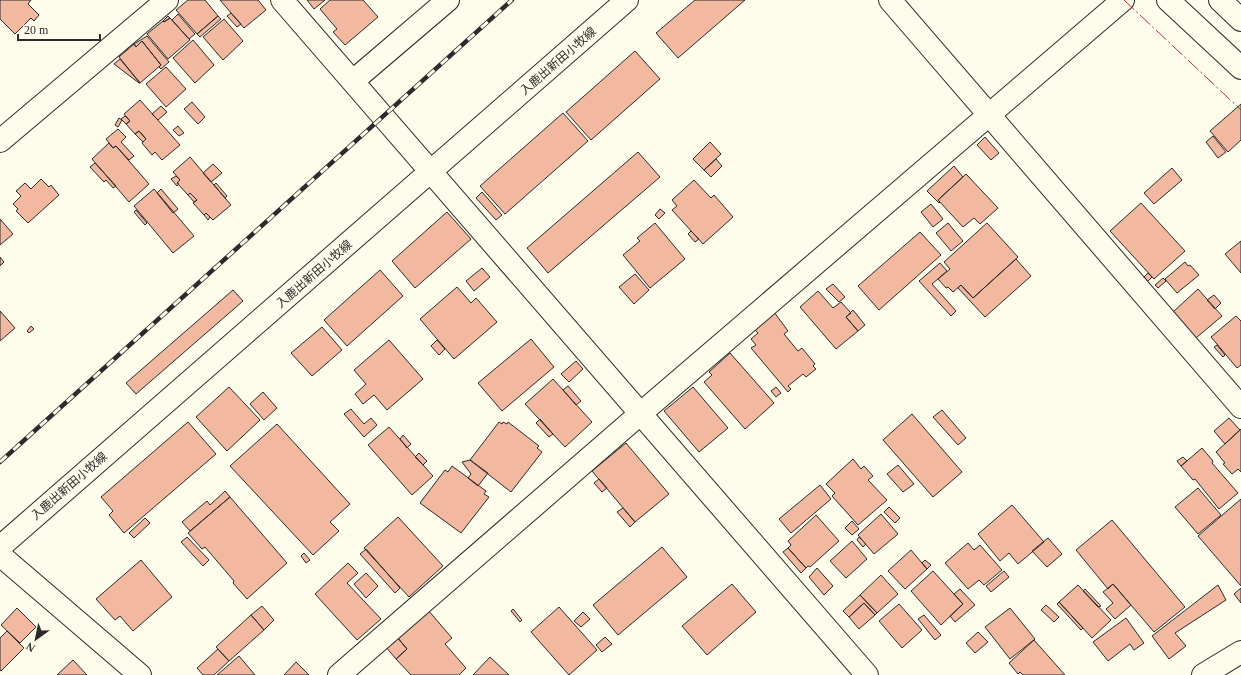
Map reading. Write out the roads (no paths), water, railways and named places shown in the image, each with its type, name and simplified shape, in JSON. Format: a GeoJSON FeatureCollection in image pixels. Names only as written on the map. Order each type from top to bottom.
{"type":"FeatureCollection","features":[{"type":"Feature","properties":{"kind":"main road"},"geometry":{"type":"LineString","coordinates":[[0,141],[167,0]]}},
{"type":"Feature","properties":{"kind":"main road"},"geometry":{"type":"LineString","coordinates":[[282,0],[867,675]]}},
{"type":"Feature","properties":{"kind":"main road"},"geometry":{"type":"LineString","coordinates":[[353,81],[448,0]]}},
{"type":"Feature","properties":{"kind":"main road","name":"入鹿出新田小牧線"},"geometry":{"type":"LineString","coordinates":[[0,547],[627,0]]}},
{"type":"Feature","properties":{"kind":"main road"},"geometry":{"type":"LineString","coordinates":[[890,0],[1241,407]]}},
{"type":"Feature","properties":{"kind":"main road"},"geometry":{"type":"LineString","coordinates":[[339,675],[640,414],[1123,0]]}},
{"type":"Feature","properties":{"kind":"main road"},"geometry":{"type":"LineString","coordinates":[[1168,0],[1241,68]]}},
{"type":"Feature","properties":{"kind":"main road"},"geometry":{"type":"LineString","coordinates":[[1220,0],[1241,20]]}},
{"type":"Feature","properties":{"kind":"main road"},"geometry":{"type":"LineString","coordinates":[[0,555],[140,675]]}},
{"type":"Feature","properties":{"kind":"main road"},"geometry":{"type":"LineString","coordinates":[[1203,675],[1241,652]]}},
{"type":"Feature","properties":{"kind":"railway"},"geometry":{"type":"LineString","coordinates":[[0,462],[512,0]]}}]}
